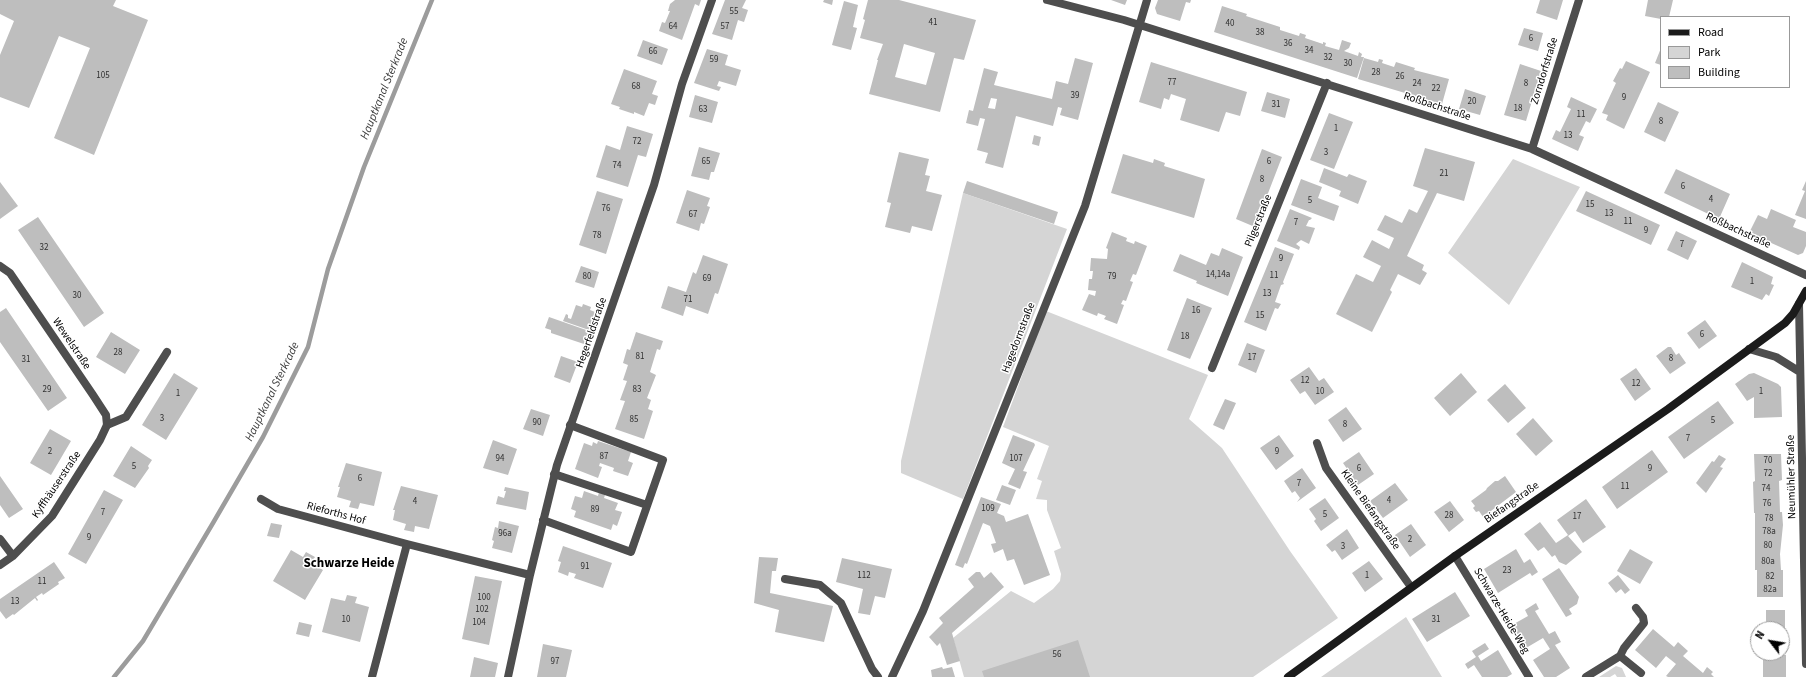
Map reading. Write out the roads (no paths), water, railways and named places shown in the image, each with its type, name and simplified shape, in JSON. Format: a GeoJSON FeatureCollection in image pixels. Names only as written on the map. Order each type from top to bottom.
{"type":"FeatureCollection","features":[{"type":"Feature","properties":{"kind":"main road","name":"Neumühler Straße"},"geometry":{"type":"LineString","coordinates":[[1800,304],[1806,291]]}},
{"type":"Feature","properties":{"kind":"main road","name":"Biefangstraße"},"geometry":{"type":"LineString","coordinates":[[1288,677],[1411,587],[1668,409],[1785,323],[1800,304]]}},
{"type":"Feature","properties":{"kind":"street","name":"Hegerfeldstraße"},"geometry":{"type":"LineString","coordinates":[[508,677],[554,474],[654,184],[682,84],[712,0]]}},
{"type":"Feature","properties":{"kind":"street","name":"Roßbachstraße"},"geometry":{"type":"LineString","coordinates":[[1047,0],[1140,26],[1326,83],[1532,149],[1806,275]]}},
{"type":"Feature","properties":{"kind":"street","name":"Hagedornstraße"},"geometry":{"type":"LineString","coordinates":[[892,677],[923,611],[1085,206],[1147,0]]}},
{"type":"Feature","properties":{"kind":"street","name":"Zorndorfstraße"},"geometry":{"type":"LineString","coordinates":[[1532,149],[1579,0]]}},
{"type":"Feature","properties":{"kind":"street","name":"Pilgerstraße"},"geometry":{"type":"LineString","coordinates":[[1212,368],[1326,83]]}},
{"type":"Feature","properties":{"kind":"street","name":"Wewelstraße"},"geometry":{"type":"LineString","coordinates":[[0,266],[10,273],[93,395],[106,415],[107,425]]}},
{"type":"Feature","properties":{"kind":"street","name":"Neumühler Straße"},"geometry":{"type":"LineString","coordinates":[[1800,304],[1806,664]]}},
{"type":"Feature","properties":{"kind":"street"},"geometry":{"type":"LineString","coordinates":[[1750,348],[1776,357],[1800,372]]}},
{"type":"Feature","properties":{"kind":"street"},"geometry":{"type":"LineString","coordinates":[[107,425],[126,417],[167,352]]}},
{"type":"Feature","properties":{"kind":"street","name":"Kyffhäuserstraße"},"geometry":{"type":"LineString","coordinates":[[0,565],[13,556],[52,516],[100,440],[107,425]]}},
{"type":"Feature","properties":{"kind":"street"},"geometry":{"type":"LineString","coordinates":[[543,520],[631,552],[663,460],[570,425]]}},
{"type":"Feature","properties":{"kind":"street","name":"Kleine Biefangstraße"},"geometry":{"type":"LineString","coordinates":[[1317,443],[1326,468],[1411,587]]}},
{"type":"Feature","properties":{"kind":"street"},"geometry":{"type":"LineString","coordinates":[[554,474],[647,505]]}},
{"type":"Feature","properties":{"kind":"street","name":"Rieforths Hof"},"geometry":{"type":"LineString","coordinates":[[260,499],[278,509],[530,575]]}},
{"type":"Feature","properties":{"kind":"street"},"geometry":{"type":"LineString","coordinates":[[0,539],[13,556]]}},
{"type":"Feature","properties":{"kind":"street"},"geometry":{"type":"LineString","coordinates":[[372,677],[407,544]]}},
{"type":"Feature","properties":{"kind":"street","name":"Schwarze-Heide-Weg"},"geometry":{"type":"LineString","coordinates":[[1455,556],[1529,677]]}},
{"type":"Feature","properties":{"kind":"street"},"geometry":{"type":"LineString","coordinates":[[785,579],[820,585],[841,603],[878,677]]}},
{"type":"Feature","properties":{"kind":"street"},"geometry":{"type":"LineString","coordinates":[[1586,677],[1620,656],[1624,648],[1644,623],[1643,617],[1636,608]]}},
{"type":"Feature","properties":{"kind":"street"},"geometry":{"type":"LineString","coordinates":[[1620,656],[1641,676]]}},
{"type":"Feature","properties":{"kind":"waterway","name":"Hauptkanal Sterkrade"},"geometry":{"type":"LineString","coordinates":[[114,677],[143,641],[213,523],[263,437],[308,347],[328,269],[364,167],[432,0]]}},
{"type":"Feature","properties":{"kind":"district","name":"Schwarze Heide"},"geometry":{"type":"Point","coordinates":[349,564]}}]}
